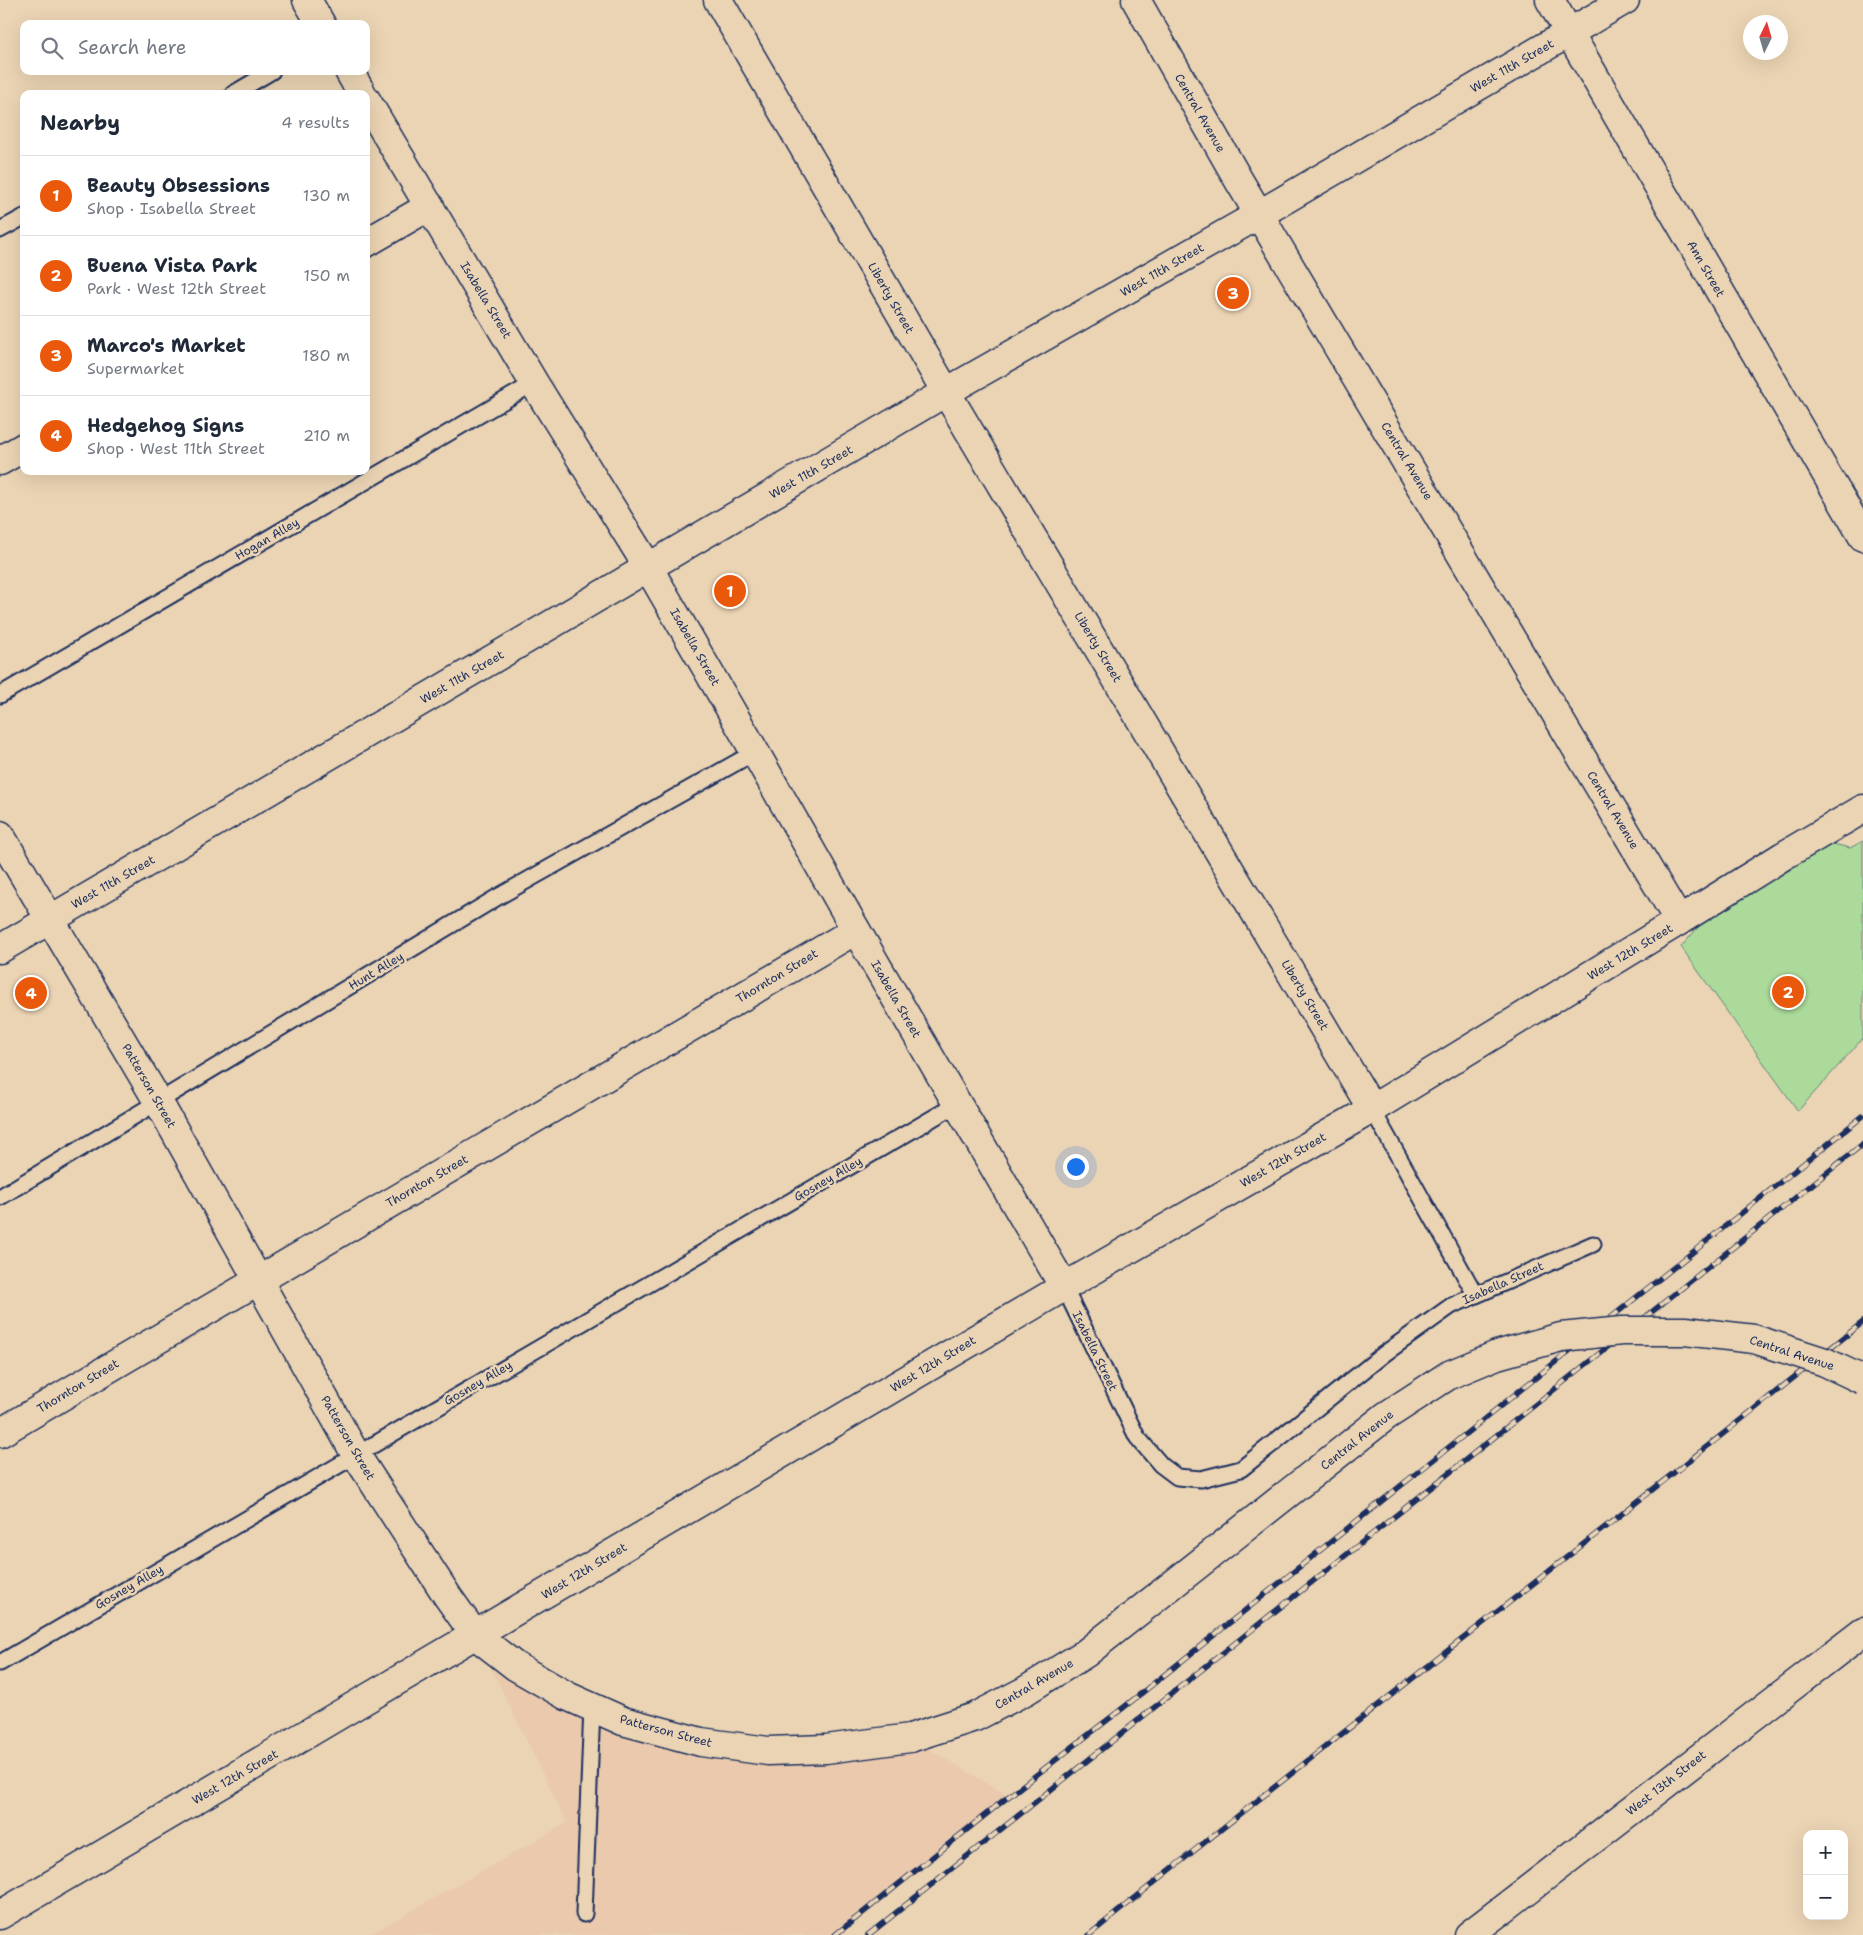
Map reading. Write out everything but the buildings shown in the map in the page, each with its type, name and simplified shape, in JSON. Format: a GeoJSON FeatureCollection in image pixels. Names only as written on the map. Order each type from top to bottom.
{"type":"FeatureCollection","features":[{"type":"Feature","properties":{"kind":"street"},"geometry":{"type":"LineString","coordinates":[[307,0],[319,20]]}},
{"type":"Feature","properties":{"kind":"street","name":"Liberty Street"},"geometry":{"type":"LineString","coordinates":[[718,0],[946,392],[1372,1109]]}},
{"type":"Feature","properties":{"kind":"street","name":"Central Avenue"},"geometry":{"type":"LineString","coordinates":[[1136,0],[1260,214],[1679,921]]}},
{"type":"Feature","properties":{"kind":"street","name":"Ann Street"},"geometry":{"type":"LineString","coordinates":[[1550,0],[1863,537]]}},
{"type":"Feature","properties":{"kind":"street","name":"West 11th Street"},"geometry":{"type":"LineString","coordinates":[[0,949],[946,392],[1260,214],[1625,0]]}},
{"type":"Feature","properties":{"kind":"street"},"geometry":{"type":"LineString","coordinates":[[351,75],[360,90]]}},
{"type":"Feature","properties":{"kind":"street","name":"Isabella Street"},"geometry":{"type":"LineString","coordinates":[[370,107],[534,383],[648,567],[856,930],[1064,1287]]}},
{"type":"Feature","properties":{"kind":"street"},"geometry":{"type":"LineString","coordinates":[[370,241],[430,206]]}},
{"type":"Feature","properties":{"kind":"street"},"geometry":{"type":"LineString","coordinates":[[0,461],[20,449]]}},
{"type":"Feature","properties":{"kind":"street","name":"West 12th Street"},"geometry":{"type":"LineString","coordinates":[[0,1915],[1064,1287],[1372,1109],[1863,809]]}},
{"type":"Feature","properties":{"kind":"street","name":"Patterson Street"},"geometry":{"type":"LineString","coordinates":[[0,835],[159,1102],[356,1455],[475,1636],[515,1666],[567,1696],[624,1721],[701,1742],[768,1751],[826,1749],[910,1738]]}},
{"type":"Feature","properties":{"kind":"street","name":"Thornton Street"},"geometry":{"type":"LineString","coordinates":[[0,1433],[258,1278],[856,930]]}},
{"type":"Feature","properties":{"kind":"street","name":"Central Avenue"},"geometry":{"type":"LineString","coordinates":[[910,1738],[976,1717],[1025,1691],[1086,1653],[1386,1416],[1449,1375],[1497,1355],[1561,1337],[1622,1331],[1685,1331],[1754,1339],[1825,1362],[1863,1380]]}},
{"type":"Feature","properties":{"kind":"street","name":"West 13th Street"},"geometry":{"type":"LineString","coordinates":[[1469,1935],[1863,1632]]}},
{"type":"Feature","properties":{"kind":"lane"},"geometry":{"type":"LineString","coordinates":[[240,90],[265,75]]}},
{"type":"Feature","properties":{"kind":"lane"},"geometry":{"type":"LineString","coordinates":[[0,230],[20,219]]}},
{"type":"Feature","properties":{"kind":"lane","name":"Hogan Alley"},"geometry":{"type":"LineString","coordinates":[[0,695],[534,383]]}},
{"type":"Feature","properties":{"kind":"lane","name":"Hunt Alley"},"geometry":{"type":"LineString","coordinates":[[0,1197],[496,898],[755,752]]}},
{"type":"Feature","properties":{"kind":"lane","name":"Gosney Alley"},"geometry":{"type":"LineString","coordinates":[[0,1663],[957,1104]]}},
{"type":"Feature","properties":{"kind":"lane","name":"Liberty Street"},"geometry":{"type":"LineString","coordinates":[[1372,1109],[1476,1294]]}},
{"type":"Feature","properties":{"kind":"lane","name":"Isabella Street"},"geometry":{"type":"LineString","coordinates":[[1064,1287],[1137,1437],[1161,1465],[1177,1477],[1200,1479],[1241,1469],[1384,1354],[1451,1306],[1593,1244]]}},
{"type":"Feature","properties":{"kind":"lane"},"geometry":{"type":"LineString","coordinates":[[584,1914],[592,1707]]}},
{"type":"Feature","properties":{"kind":"shaded area"},"geometry":{"type":"Polygon","coordinates":[[[475,1635],[515,1666],[701,1742],[910,1738],[1009,1796],[835,1935],[369,1935],[567,1823],[475,1635]]]}},
{"type":"Feature","properties":{"kind":"green space"},"geometry":{"type":"Polygon","coordinates":[[[1863,841],[1863,1038],[1798,1111],[1681,947],[1707,917],[1829,843],[1850,848],[1863,841]]]}},
{"type":"Feature","properties":{"kind":"railway"},"geometry":{"type":"LineString","coordinates":[[835,1935],[1123,1708],[1863,1116]]}},
{"type":"Feature","properties":{"kind":"railway"},"geometry":{"type":"LineString","coordinates":[[868,1935],[1863,1144]]}},
{"type":"Feature","properties":{"kind":"railway"},"geometry":{"type":"LineString","coordinates":[[1089,1935],[1863,1322]]}},
{"type":"Feature","properties":{"kind":"place","name":"Marco's Market"},"geometry":{"type":"Point","coordinates":[1233,293]}},
{"type":"Feature","properties":{"kind":"place","name":"Beauty Obsessions"},"geometry":{"type":"Point","coordinates":[730,591]}},
{"type":"Feature","properties":{"kind":"place","name":"Buena Vista Park"},"geometry":{"type":"Point","coordinates":[1788,992]}},
{"type":"Feature","properties":{"kind":"place","name":"Hedgehog Signs"},"geometry":{"type":"Point","coordinates":[31,993]}}]}
